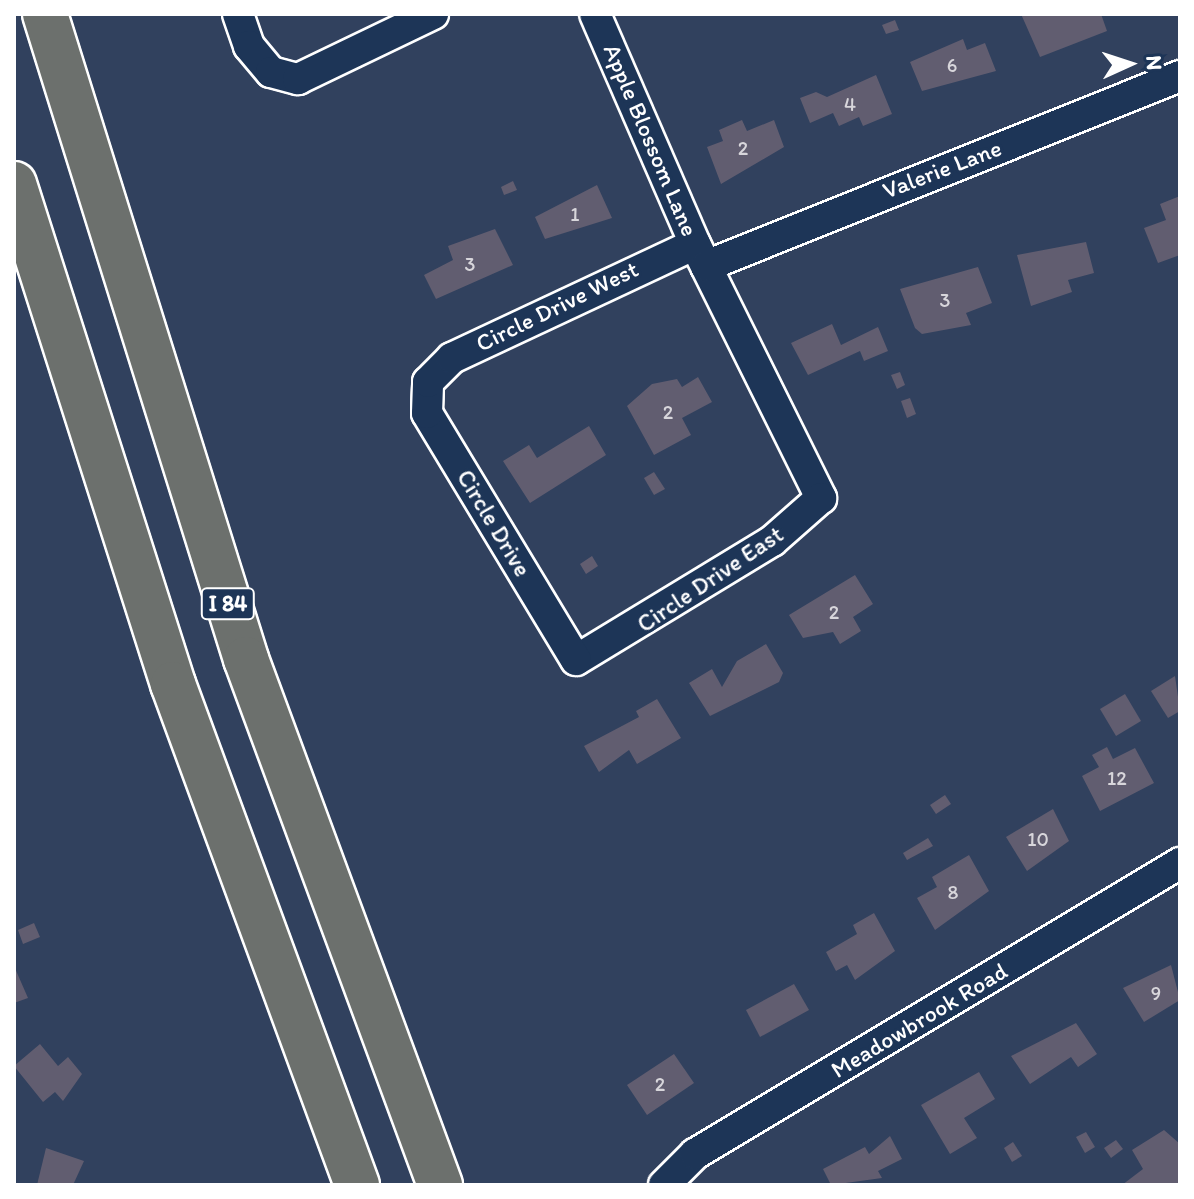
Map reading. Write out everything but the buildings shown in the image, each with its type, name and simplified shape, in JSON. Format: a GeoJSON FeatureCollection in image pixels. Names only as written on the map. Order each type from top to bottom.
{"type":"FeatureCollection","features":[{"type":"Feature","properties":{"kind":"highway","name":"I 84"},"geometry":{"type":"LineString","coordinates":[[45,14],[246,659],[440,1185]]}},
{"type":"Feature","properties":{"kind":"highway"},"geometry":{"type":"LineString","coordinates":[[14,184],[168,670],[357,1185]]}},
{"type":"Feature","properties":{"kind":"street"},"geometry":{"type":"LineString","coordinates":[[238,14],[249,46],[271,72],[298,79],[433,14]]}},
{"type":"Feature","properties":{"kind":"street","name":"Apple Blossom Lane"},"geometry":{"type":"LineString","coordinates":[[595,14],[701,255]]}},
{"type":"Feature","properties":{"kind":"street","name":"Valerie Lane"},"geometry":{"type":"LineString","coordinates":[[701,255],[1180,76]]}},
{"type":"Feature","properties":{"kind":"street","name":"Circle Drive West"},"geometry":{"type":"LineString","coordinates":[[428,382],[465,351],[701,255]]}},
{"type":"Feature","properties":{"kind":"street","name":"Circle Drive East"},"geometry":{"type":"LineString","coordinates":[[576,660],[772,541],[821,498],[701,255]]}},
{"type":"Feature","properties":{"kind":"street","name":"Circle Drive"},"geometry":{"type":"LineString","coordinates":[[428,382],[427,413],[576,660]]}},
{"type":"Feature","properties":{"kind":"street","name":"Meadowbrook Road"},"geometry":{"type":"LineString","coordinates":[[664,1185],[695,1154],[1180,863]]}}]}
